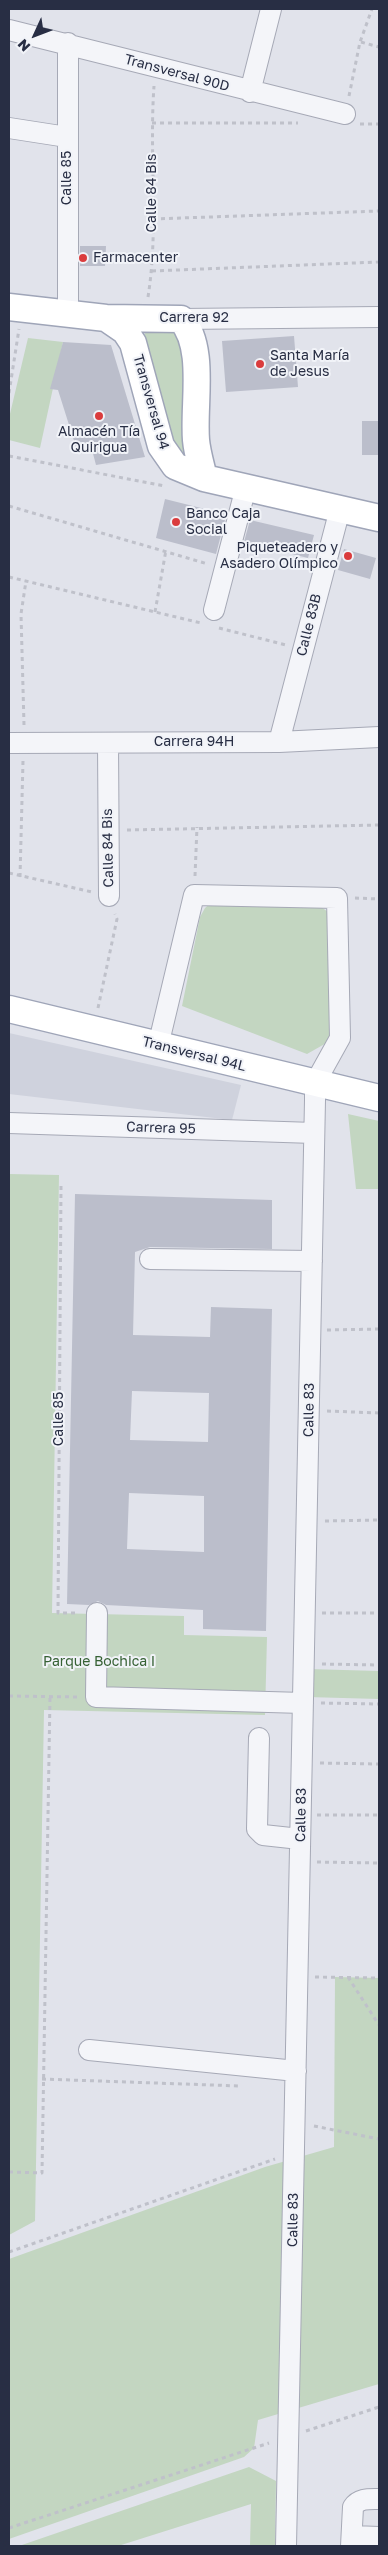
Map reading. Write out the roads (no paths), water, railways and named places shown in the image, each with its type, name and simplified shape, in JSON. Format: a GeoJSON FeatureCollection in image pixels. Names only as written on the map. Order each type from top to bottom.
{"type":"FeatureCollection","features":[{"type":"Feature","properties":{"kind":"main road","name":"Carrera 92"},"geometry":{"type":"LineString","coordinates":[[14,318],[68,314],[106,318],[181,319]]}},
{"type":"Feature","properties":{"kind":"main road","name":"Transversal 94"},"geometry":{"type":"LineString","coordinates":[[106,318],[125,332],[133,343],[161,446],[168,457],[180,468],[204,478],[379,518]]}},
{"type":"Feature","properties":{"kind":"main road"},"geometry":{"type":"LineString","coordinates":[[181,319],[188,327],[193,338],[196,441],[204,478]]}},
{"type":"Feature","properties":{"kind":"main road","name":"Transversal 94L"},"geometry":{"type":"LineString","coordinates":[[9,1010],[379,1098]]}},
{"type":"Feature","properties":{"kind":"street"},"geometry":{"type":"LineString","coordinates":[[250,92],[271,9]]}},
{"type":"Feature","properties":{"kind":"street","name":"Transversal 90D"},"geometry":{"type":"LineString","coordinates":[[9,30],[68,43],[347,119]]}},
{"type":"Feature","properties":{"kind":"street","name":"Calle 85"},"geometry":{"type":"LineString","coordinates":[[68,43],[68,314]]}},
{"type":"Feature","properties":{"kind":"street"},"geometry":{"type":"LineString","coordinates":[[9,128],[67,136]]}},
{"type":"Feature","properties":{"kind":"street","name":"Carrera 92"},"geometry":{"type":"LineString","coordinates":[[181,319],[379,317]]}},
{"type":"Feature","properties":{"kind":"street"},"geometry":{"type":"LineString","coordinates":[[214,610],[246,487]]}},
{"type":"Feature","properties":{"kind":"street","name":"Calle 83B"},"geometry":{"type":"LineString","coordinates":[[279,742],[340,509]]}},
{"type":"Feature","properties":{"kind":"street","name":"Carrera 94H"},"geometry":{"type":"LineString","coordinates":[[9,743],[279,742],[379,737]]}},
{"type":"Feature","properties":{"kind":"street","name":"Calle 84 Bis"},"geometry":{"type":"LineString","coordinates":[[108,743],[107,831],[109,896]]}},
{"type":"Feature","properties":{"kind":"street"},"geometry":{"type":"LineString","coordinates":[[158,1046],[194,895],[337,898],[340,1038],[315,1083]]}},
{"type":"Feature","properties":{"kind":"street","name":"Calle 83"},"geometry":{"type":"LineString","coordinates":[[286,2546],[315,1083]]}},
{"type":"Feature","properties":{"kind":"street","name":"Carrera 95"},"geometry":{"type":"LineString","coordinates":[[9,1123],[314,1133]]}},
{"type":"Feature","properties":{"kind":"street"},"geometry":{"type":"LineString","coordinates":[[150,1259],[312,1261]]}},
{"type":"Feature","properties":{"kind":"street"},"geometry":{"type":"LineString","coordinates":[[97,1613],[96,1697],[303,1703]]}},
{"type":"Feature","properties":{"kind":"street"},"geometry":{"type":"LineString","coordinates":[[259,1738],[257,1829],[263,1834],[300,1839]]}},
{"type":"Feature","properties":{"kind":"street"},"geometry":{"type":"LineString","coordinates":[[89,2050],[296,2071]]}},
{"type":"Feature","properties":{"kind":"street"},"geometry":{"type":"LineString","coordinates":[[379,2499],[356,2502],[353,2507],[352,2541],[379,2537]]}},
{"type":"Feature","properties":{"kind":"place","name":"Farmacenter"},"geometry":{"type":"Point","coordinates":[83,258]}},
{"type":"Feature","properties":{"kind":"place","name":"Santa María de Jesus"},"geometry":{"type":"Point","coordinates":[260,364]}},
{"type":"Feature","properties":{"kind":"place","name":"Almacén Tía Quirigua"},"geometry":{"type":"Point","coordinates":[99,416]}},
{"type":"Feature","properties":{"kind":"place","name":"Banco Caja Social"},"geometry":{"type":"Point","coordinates":[176,522]}},
{"type":"Feature","properties":{"kind":"place","name":"Piqueteadero y Asadero Olímpico"},"geometry":{"type":"Point","coordinates":[348,556]}},
{"type":"Feature","properties":{"kind":"park label","name":"Parque Bochica I"},"geometry":{"type":"Point","coordinates":[99,1662]}}]}
